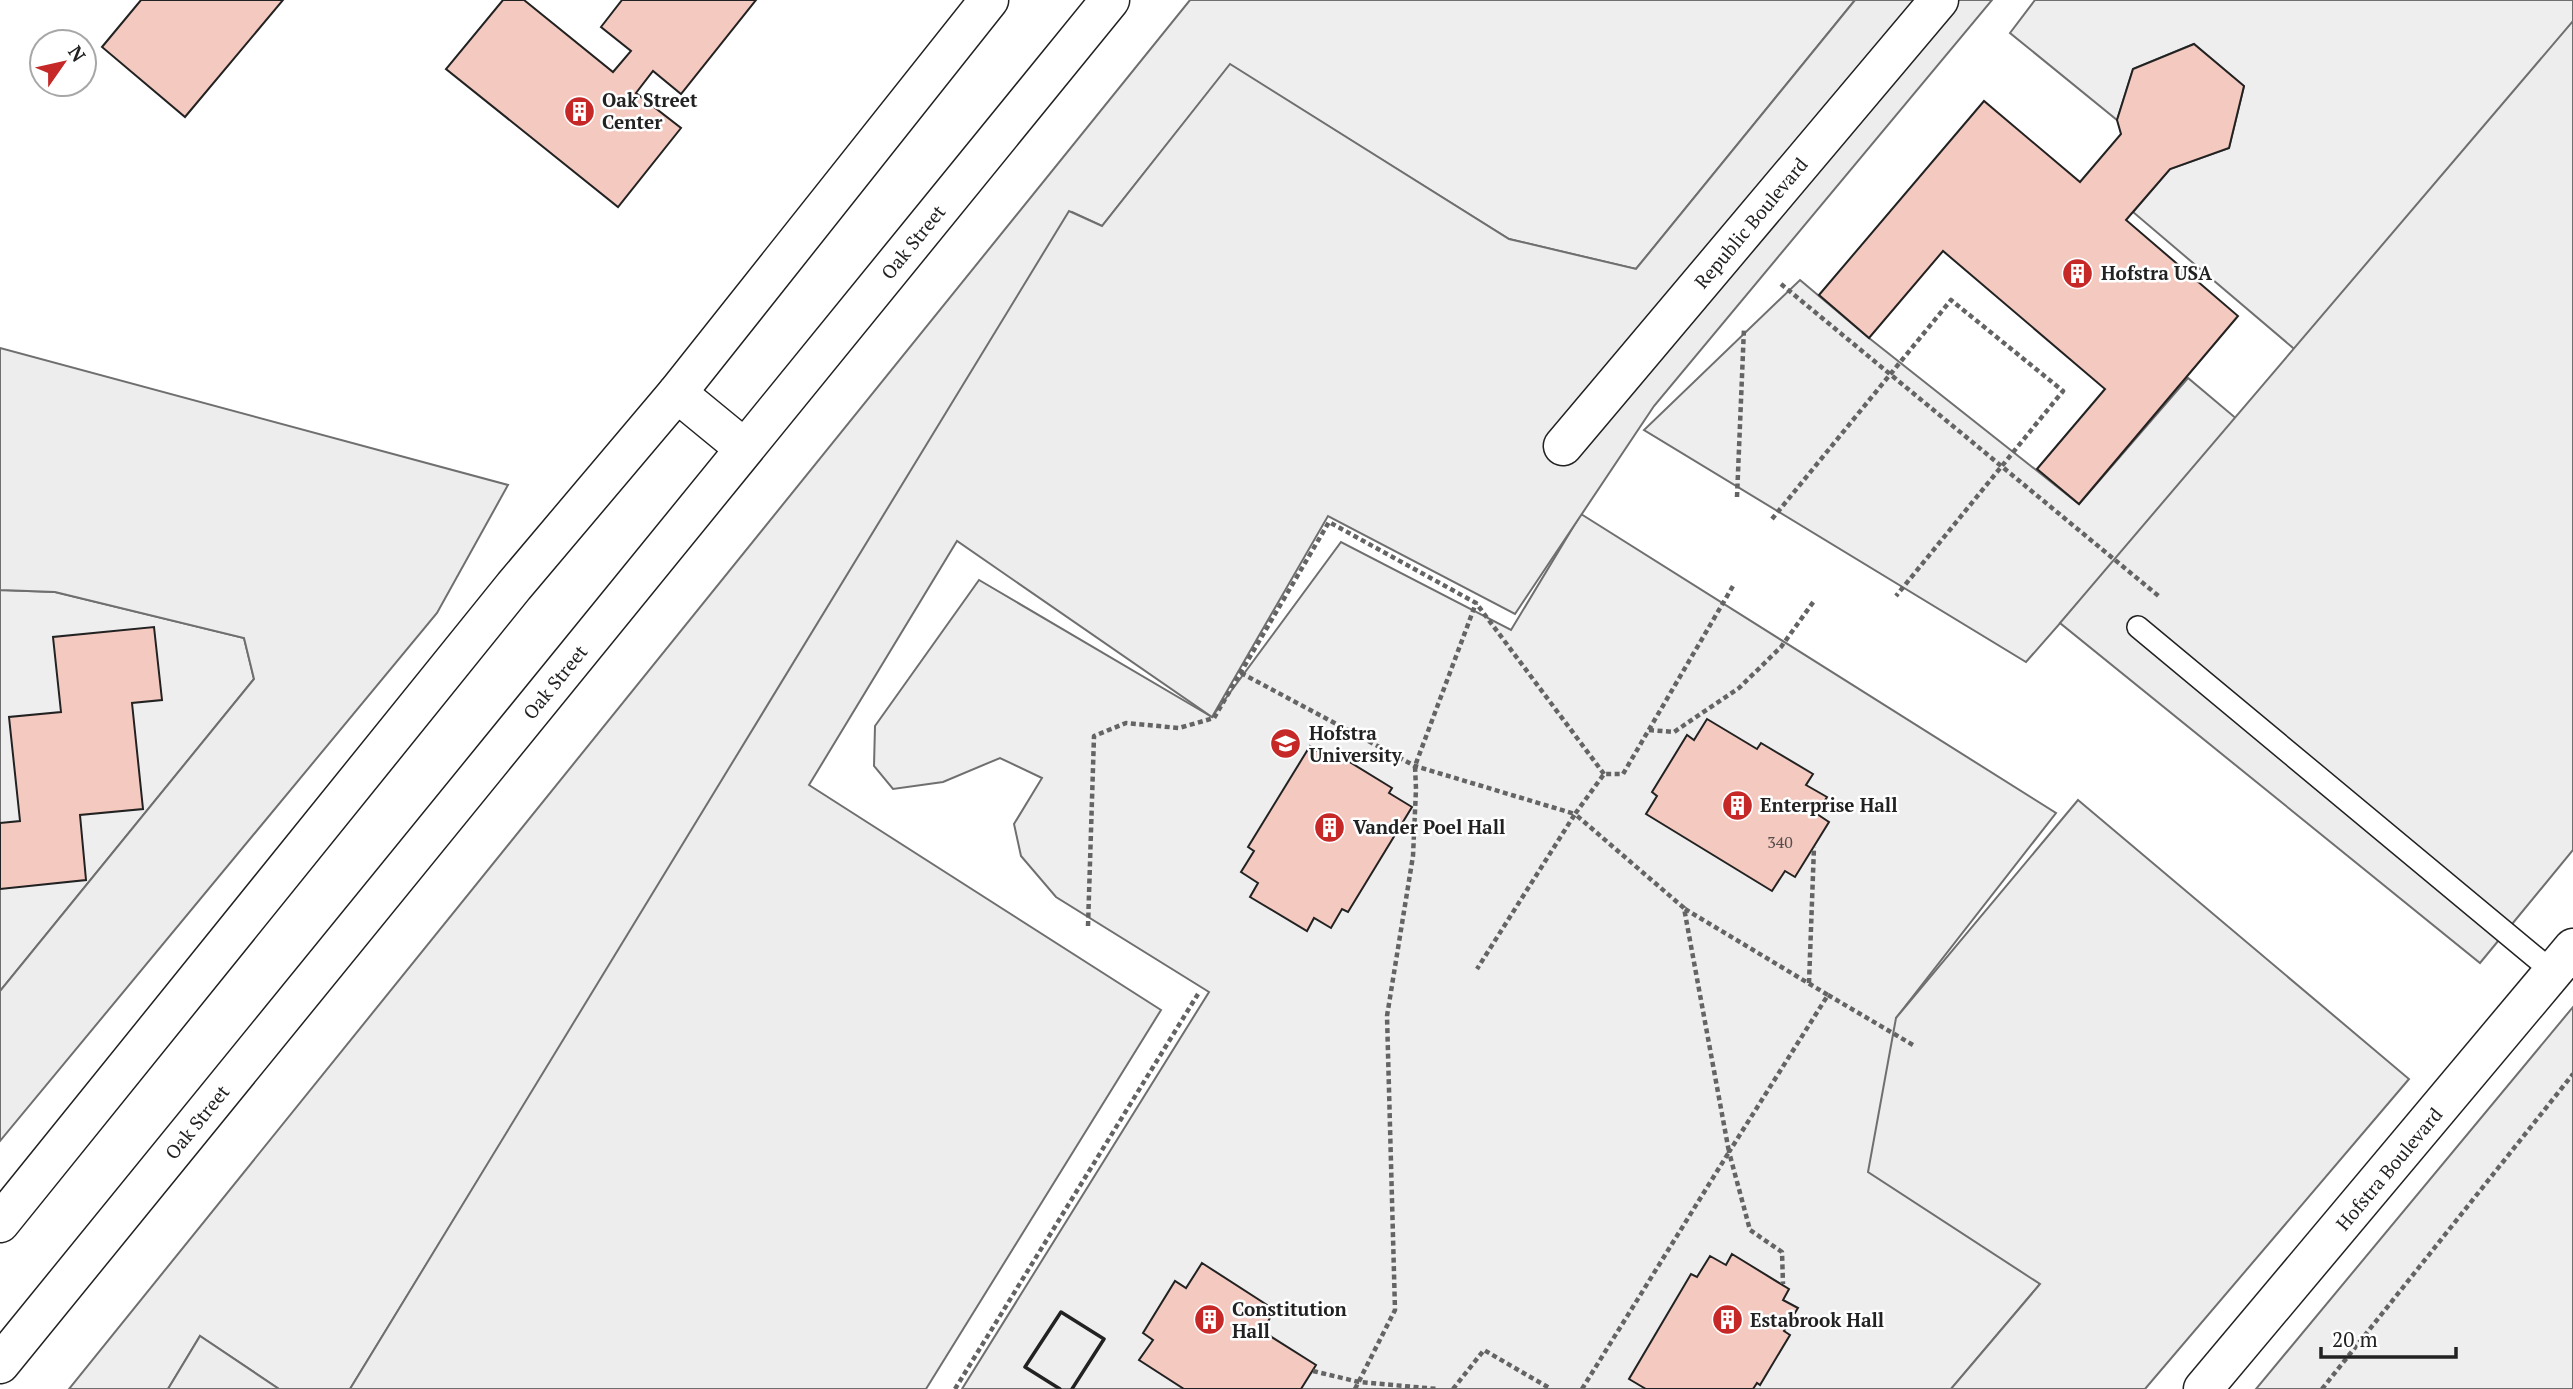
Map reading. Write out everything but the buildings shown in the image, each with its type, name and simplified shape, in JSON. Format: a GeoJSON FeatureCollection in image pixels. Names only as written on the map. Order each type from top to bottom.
{"type":"FeatureCollection","features":[{"type":"Feature","properties":{"kind":"street"},"geometry":{"type":"LineString","coordinates":[[0,1223],[508,594],[677,393],[989,0]]}},
{"type":"Feature","properties":{"kind":"street","name":"Oak Street"},"geometry":{"type":"LineString","coordinates":[[0,1364],[1110,0]]}},
{"type":"Feature","properties":{"kind":"street","name":"Republic Boulevard"},"geometry":{"type":"LineString","coordinates":[[1563,446],[1939,0]]}},
{"type":"Feature","properties":{"kind":"street"},"geometry":{"type":"LineString","coordinates":[[677,393],[744,448]]}},
{"type":"Feature","properties":{"kind":"street","name":"Hofstra Boulevard"},"geometry":{"type":"LineString","coordinates":[[2203,1389],[2563,960]]}},
{"type":"Feature","properties":{"kind":"lane"},"geometry":{"type":"LineString","coordinates":[[2137,627],[2563,960]]}},
{"type":"Feature","properties":{"kind":"path"},"geometry":{"type":"LineString","coordinates":[[1781,284],[2161,598]]}},
{"type":"Feature","properties":{"kind":"path"},"geometry":{"type":"LineString","coordinates":[[1772,519],[1951,300],[2063,391],[1896,596]]}},
{"type":"Feature","properties":{"kind":"path"},"geometry":{"type":"LineString","coordinates":[[1737,497],[1744,328]]}},
{"type":"Feature","properties":{"kind":"path"},"geometry":{"type":"LineString","coordinates":[[1088,926],[1094,736],[1126,723],[1179,728],[1214,719],[1329,522],[1476,603],[1604,774]]}},
{"type":"Feature","properties":{"kind":"path"},"geometry":{"type":"LineString","coordinates":[[1604,774],[1623,774],[1733,586]]}},
{"type":"Feature","properties":{"kind":"path"},"geometry":{"type":"LineString","coordinates":[[1649,730],[1674,732],[1751,678],[1781,647],[1814,601]]}},
{"type":"Feature","properties":{"kind":"path"},"geometry":{"type":"LineString","coordinates":[[1355,1389],[1395,1310],[1387,1016],[1413,856],[1415,766],[1476,603]]}},
{"type":"Feature","properties":{"kind":"path"},"geometry":{"type":"LineString","coordinates":[[1241,673],[1415,766],[1575,814],[1685,908],[1913,1045]]}},
{"type":"Feature","properties":{"kind":"path"},"geometry":{"type":"LineString","coordinates":[[1477,970],[1575,814],[1604,774]]}},
{"type":"Feature","properties":{"kind":"path"},"geometry":{"type":"LineString","coordinates":[[1809,983],[1814,847]]}},
{"type":"Feature","properties":{"kind":"path"},"geometry":{"type":"LineString","coordinates":[[1685,908],[1729,1152],[1750,1230],[1782,1252],[1783,1284]]}},
{"type":"Feature","properties":{"kind":"path"},"geometry":{"type":"LineString","coordinates":[[955,1389],[1198,994]]}},
{"type":"Feature","properties":{"kind":"path"},"geometry":{"type":"LineString","coordinates":[[1581,1389],[1828,995]]}},
{"type":"Feature","properties":{"kind":"path"},"geometry":{"type":"LineString","coordinates":[[2322,1389],[2573,1074]]}},
{"type":"Feature","properties":{"kind":"path"},"geometry":{"type":"LineString","coordinates":[[1453,1389],[1484,1350],[1552,1389]]}},
{"type":"Feature","properties":{"kind":"path"},"geometry":{"type":"LineString","coordinates":[[1313,1371],[1359,1382],[1437,1389]]}},
{"type":"Feature","properties":{"kind":"shaded area"},"geometry":{"type":"Polygon","coordinates":[[[1190,0],[1855,0],[1636,269],[1509,239],[1230,65],[1102,226],[1072,212],[350,1389],[279,1389],[200,1336],[168,1389],[69,1389],[1190,0]]]}},
{"type":"Feature","properties":{"kind":"shaded area"},"geometry":{"type":"Polygon","coordinates":[[[1855,0],[1992,0],[1654,406],[1515,614],[1328,516],[1212,717],[957,541],[809,785],[1161,1010],[926,1389],[350,1389],[1069,211],[1102,226],[1230,64],[1509,239],[1636,269],[1855,0]]]}},
{"type":"Feature","properties":{"kind":"shaded area"},"geometry":{"type":"Polygon","coordinates":[[[2035,0],[2573,0],[2573,22],[2299,353],[2133,212],[2170,169],[2229,148],[2244,86],[2194,44],[2133,69],[2117,120],[2010,33],[2035,0]]]}},
{"type":"Feature","properties":{"kind":"shaded area"},"geometry":{"type":"Polygon","coordinates":[[[2573,21],[2573,850],[2480,963],[2060,623],[2573,21]]]}},
{"type":"Feature","properties":{"kind":"shaded area"},"geometry":{"type":"Polygon","coordinates":[[[1800,280],[2079,504],[2188,378],[2238,420],[2026,662],[1644,430],[1800,280]]]}},
{"type":"Feature","properties":{"kind":"shaded area"},"geometry":{"type":"Polygon","coordinates":[[[0,348],[508,485],[437,613],[0,1141],[0,991],[254,679],[244,638],[55,592],[0,590],[0,348]]]}},
{"type":"Feature","properties":{"kind":"shaded area"},"geometry":{"type":"Polygon","coordinates":[[[1581,514],[2056,813],[1896,1018],[2040,1284],[1951,1389],[962,1389],[1209,992],[1056,897],[1021,856],[1014,824],[1042,778],[1000,758],[943,782],[893,789],[874,766],[875,726],[979,580],[1212,717],[1341,542],[1511,630],[1581,514]]]}},
{"type":"Feature","properties":{"kind":"shaded area"},"geometry":{"type":"Polygon","coordinates":[[[0,590],[55,592],[244,638],[254,679],[0,991],[0,590]]]}},
{"type":"Feature","properties":{"kind":"shaded area"},"geometry":{"type":"Polygon","coordinates":[[[2078,800],[2409,1079],[2145,1389],[1951,1389],[2040,1284],[1868,1172],[1896,1018],[2078,800]]]}},
{"type":"Feature","properties":{"kind":"shaded area"},"geometry":{"type":"Polygon","coordinates":[[[2573,1007],[2573,1389],[2256,1389],[2573,1007]]]}},
{"type":"Feature","properties":{"kind":"shaded area"},"geometry":{"type":"Polygon","coordinates":[[[200,1336],[279,1389],[168,1389],[200,1336]]]}},
{"type":"Feature","properties":{"kind":"wall"},"geometry":{"type":"LineString","coordinates":[[1060,1389],[1025,1367],[1061,1312],[1104,1339],[1072,1389]]}},
{"type":"Feature","properties":{"kind":"place","name":"Oak Street Center"},"geometry":{"type":"Point","coordinates":[579,111]}},
{"type":"Feature","properties":{"kind":"place","name":"Hofstra USA"},"geometry":{"type":"Point","coordinates":[2078,273]}},
{"type":"Feature","properties":{"kind":"place","name":"Hofstra University"},"geometry":{"type":"Point","coordinates":[1286,744]}},
{"type":"Feature","properties":{"kind":"place","name":"Enterprise Hall"},"geometry":{"type":"Point","coordinates":[1737,805]}},
{"type":"Feature","properties":{"kind":"place","name":"Vander Poel Hall"},"geometry":{"type":"Point","coordinates":[1330,827]}},
{"type":"Feature","properties":{"kind":"place","name":"Constitution Hall"},"geometry":{"type":"Point","coordinates":[1209,1320]}},
{"type":"Feature","properties":{"kind":"place","name":"Estabrook Hall"},"geometry":{"type":"Point","coordinates":[1727,1320]}}]}
